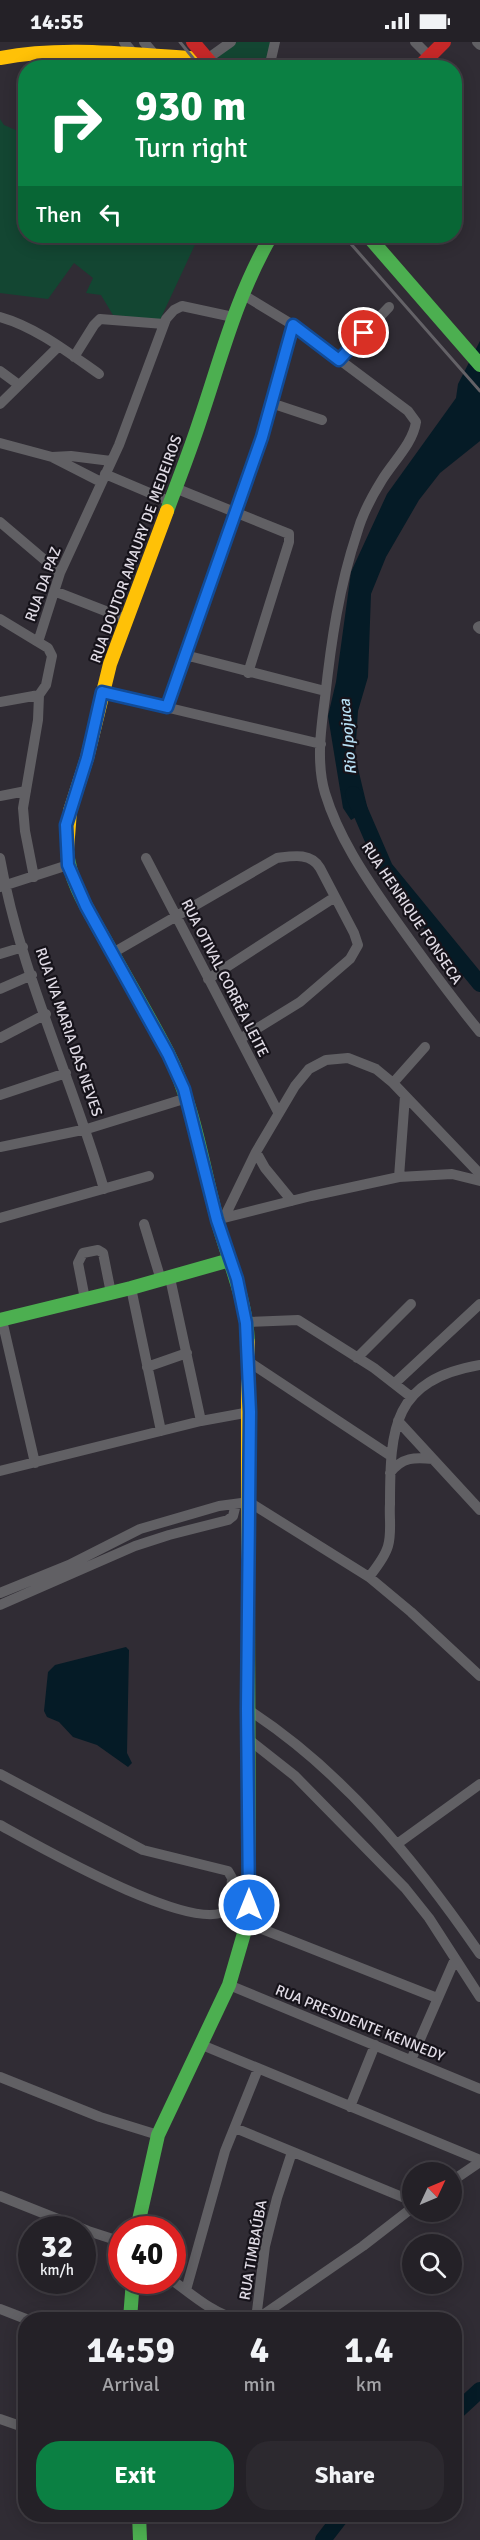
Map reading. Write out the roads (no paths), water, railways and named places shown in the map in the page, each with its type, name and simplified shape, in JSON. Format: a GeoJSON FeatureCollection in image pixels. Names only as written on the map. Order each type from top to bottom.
{"type":"FeatureCollection","features":[{"type":"Feature","properties":{"kind":"street"},"geometry":{"type":"LineString","coordinates":[[124,42],[134,54]]}},
{"type":"Feature","properties":{"kind":"street"},"geometry":{"type":"LineString","coordinates":[[144,42],[154,55]]}},
{"type":"Feature","properties":{"kind":"street"},"geometry":{"type":"LineString","coordinates":[[193,42],[208,60]]}},
{"type":"Feature","properties":{"kind":"street"},"geometry":{"type":"LineString","coordinates":[[214,60],[231,42]]}},
{"type":"Feature","properties":{"kind":"street"},"geometry":{"type":"LineString","coordinates":[[271,60],[275,42]]}},
{"type":"Feature","properties":{"kind":"street"},"geometry":{"type":"LineString","coordinates":[[415,42],[429,56]]}},
{"type":"Feature","properties":{"kind":"street"},"geometry":{"type":"LineString","coordinates":[[425,60],[444,42]]}},
{"type":"Feature","properties":{"kind":"street"},"geometry":{"type":"LineString","coordinates":[[477,42],[480,45]]}},
{"type":"Feature","properties":{"kind":"street"},"geometry":{"type":"LineString","coordinates":[[0,58],[32,52],[154,55],[173,60]]}},
{"type":"Feature","properties":{"kind":"street","name":"RUA DOUTOR AMAURY DE MEDEIROS"},"geometry":{"type":"LineString","coordinates":[[140,2216],[158,2135],[229,1985],[247,1923],[249,1888],[247,1709],[242,1503],[250,1412],[249,1362],[246,1323],[240,1291],[187,1098],[168,1054],[111,954],[68,865],[66,825],[87,758],[102,692],[126,619],[200,421],[233,317],[251,271],[267,243]]}},
{"type":"Feature","properties":{"kind":"street"},"geometry":{"type":"LineString","coordinates":[[374,243],[479,363]]}},
{"type":"Feature","properties":{"kind":"street","name":"RUA HENRIQUE FONSECA"},"geometry":{"type":"LineString","coordinates":[[242,294],[293,325],[396,403],[416,422],[380,482],[357,531],[340,594],[325,691],[321,744],[324,791],[348,845],[368,880],[440,983],[480,1032]]}},
{"type":"Feature","properties":{"kind":"street","name":"RUA DA PAZ"},"geometry":{"type":"LineString","coordinates":[[34,877],[24,826],[26,791],[38,720],[39,694],[46,686],[52,656],[48,648],[38,642],[60,573],[111,461],[164,324],[174,310],[182,306],[233,317]]}},
{"type":"Feature","properties":{"kind":"street"},"geometry":{"type":"LineString","coordinates":[[339,360],[389,307]]}},
{"type":"Feature","properties":{"kind":"street"},"geometry":{"type":"LineString","coordinates":[[0,317],[15,322],[59,346],[99,374]]}},
{"type":"Feature","properties":{"kind":"street"},"geometry":{"type":"LineString","coordinates":[[75,357],[100,319],[164,324]]}},
{"type":"Feature","properties":{"kind":"street"},"geometry":{"type":"LineString","coordinates":[[167,707],[262,437],[293,325]]}},
{"type":"Feature","properties":{"kind":"street"},"geometry":{"type":"LineString","coordinates":[[0,404],[59,346]]}},
{"type":"Feature","properties":{"kind":"street"},"geometry":{"type":"LineString","coordinates":[[0,371],[19,385]]}},
{"type":"Feature","properties":{"kind":"street"},"geometry":{"type":"LineString","coordinates":[[271,403],[322,420]]}},
{"type":"Feature","properties":{"kind":"street"},"geometry":{"type":"LineString","coordinates":[[0,442],[52,457],[171,502]]}},
{"type":"Feature","properties":{"kind":"street"},"geometry":{"type":"LineString","coordinates":[[52,457],[71,456],[111,461]]}},
{"type":"Feature","properties":{"kind":"street"},"geometry":{"type":"LineString","coordinates":[[176,488],[288,533],[289,542],[248,673]]}},
{"type":"Feature","properties":{"kind":"street"},"geometry":{"type":"LineString","coordinates":[[0,522],[60,573]]}},
{"type":"Feature","properties":{"kind":"street"},"geometry":{"type":"LineString","coordinates":[[54,591],[126,619]]}},
{"type":"Feature","properties":{"kind":"street"},"geometry":{"type":"LineString","coordinates":[[0,619],[38,642]]}},
{"type":"Feature","properties":{"kind":"street"},"geometry":{"type":"LineString","coordinates":[[185,655],[325,691]]}},
{"type":"Feature","properties":{"kind":"street"},"geometry":{"type":"LineString","coordinates":[[102,692],[321,744]]}},
{"type":"Feature","properties":{"kind":"street"},"geometry":{"type":"LineString","coordinates":[[0,702],[39,694]]}},
{"type":"Feature","properties":{"kind":"street"},"geometry":{"type":"LineString","coordinates":[[0,796],[26,791]]}},
{"type":"Feature","properties":{"kind":"street"},"geometry":{"type":"LineString","coordinates":[[111,954],[277,858],[303,857],[314,860],[357,940],[357,950],[350,959],[300,1002],[240,1039]]}},
{"type":"Feature","properties":{"kind":"street","name":"RUA IVA MARIA DAS NEVES"},"geometry":{"type":"LineString","coordinates":[[0,858],[2,886],[87,1129],[104,1189]]}},
{"type":"Feature","properties":{"kind":"street","name":"RUA OTIVAL CORRÊA LEITE"},"geometry":{"type":"LineString","coordinates":[[146,858],[278,1112]]}},
{"type":"Feature","properties":{"kind":"street"},"geometry":{"type":"LineString","coordinates":[[2,886],[68,865]]}},
{"type":"Feature","properties":{"kind":"street"},"geometry":{"type":"LineString","coordinates":[[208,979],[335,897]]}},
{"type":"Feature","properties":{"kind":"street"},"geometry":{"type":"LineString","coordinates":[[0,954],[23,947]]}},
{"type":"Feature","properties":{"kind":"street"},"geometry":{"type":"LineString","coordinates":[[0,989],[32,975]]}},
{"type":"Feature","properties":{"kind":"street"},"geometry":{"type":"LineString","coordinates":[[0,1038],[46,1014]]}},
{"type":"Feature","properties":{"kind":"street"},"geometry":{"type":"LineString","coordinates":[[393,1083],[425,1047]]}},
{"type":"Feature","properties":{"kind":"street"},"geometry":{"type":"LineString","coordinates":[[220,1219],[278,1112],[295,1086],[309,1069],[326,1060],[348,1058],[365,1063],[393,1083],[480,1174]]}},
{"type":"Feature","properties":{"kind":"street"},"geometry":{"type":"LineString","coordinates":[[0,1095],[66,1072]]}},
{"type":"Feature","properties":{"kind":"street"},"geometry":{"type":"LineString","coordinates":[[399,1177],[405,1096]]}},
{"type":"Feature","properties":{"kind":"street"},"geometry":{"type":"LineString","coordinates":[[0,1147],[87,1129],[187,1098]]}},
{"type":"Feature","properties":{"kind":"street"},"geometry":{"type":"LineString","coordinates":[[256,1152],[265,1168],[292,1202]]}},
{"type":"Feature","properties":{"kind":"street"},"geometry":{"type":"LineString","coordinates":[[220,1219],[399,1177],[452,1174],[480,1181]]}},
{"type":"Feature","properties":{"kind":"street"},"geometry":{"type":"LineString","coordinates":[[0,1218],[149,1176]]}},
{"type":"Feature","properties":{"kind":"street"},"geometry":{"type":"LineString","coordinates":[[144,1224],[165,1279],[187,1353],[201,1422]]}},
{"type":"Feature","properties":{"kind":"street"},"geometry":{"type":"LineString","coordinates":[[86,1299],[78,1259],[83,1253],[103,1252],[111,1293]]}},
{"type":"Feature","properties":{"kind":"street"},"geometry":{"type":"LineString","coordinates":[[35,1463],[1,1320],[131,1288],[230,1260]]}},
{"type":"Feature","properties":{"kind":"street"},"geometry":{"type":"LineString","coordinates":[[131,1288],[161,1431]]}},
{"type":"Feature","properties":{"kind":"street"},"geometry":{"type":"LineString","coordinates":[[357,1358],[411,1304]]}},
{"type":"Feature","properties":{"kind":"street"},"geometry":{"type":"LineString","coordinates":[[395,1383],[480,1304]]}},
{"type":"Feature","properties":{"kind":"street"},"geometry":{"type":"LineString","coordinates":[[246,1323],[298,1320],[395,1383],[410,1396]]}},
{"type":"Feature","properties":{"kind":"street"},"geometry":{"type":"LineString","coordinates":[[147,1367],[187,1353]]}},
{"type":"Feature","properties":{"kind":"street"},"geometry":{"type":"LineString","coordinates":[[249,1362],[391,1456]]}},
{"type":"Feature","properties":{"kind":"street"},"geometry":{"type":"LineString","coordinates":[[369,1577],[388,1545],[391,1456],[403,1407],[410,1396],[431,1381],[443,1375],[480,1365]]}},
{"type":"Feature","properties":{"kind":"street"},"geometry":{"type":"LineString","coordinates":[[0,1472],[161,1431],[250,1412]]}},
{"type":"Feature","properties":{"kind":"street"},"geometry":{"type":"LineString","coordinates":[[398,1421],[480,1510]]}},
{"type":"Feature","properties":{"kind":"street"},"geometry":{"type":"LineString","coordinates":[[390,1473],[405,1459],[418,1457],[433,1459]]}},
{"type":"Feature","properties":{"kind":"street"},"geometry":{"type":"LineString","coordinates":[[0,1605],[135,1546],[228,1520],[242,1503]]}},
{"type":"Feature","properties":{"kind":"street"},"geometry":{"type":"LineString","coordinates":[[0,1593],[69,1565],[140,1529],[219,1506],[242,1503],[369,1577],[411,1612],[480,1676]]}},
{"type":"Feature","properties":{"kind":"street"},"geometry":{"type":"LineString","coordinates":[[247,1709],[277,1728],[332,1777],[397,1844],[435,1890],[480,1954]]}},
{"type":"Feature","properties":{"kind":"street"},"geometry":{"type":"LineString","coordinates":[[247,1738],[295,1776],[397,1879],[429,1918],[480,1996]]}},
{"type":"Feature","properties":{"kind":"street"},"geometry":{"type":"LineString","coordinates":[[0,1774],[143,1850],[228,1871],[232,1878],[230,1908],[224,1913],[194,1911],[138,1896],[0,1825]]}},
{"type":"Feature","properties":{"kind":"street"},"geometry":{"type":"LineString","coordinates":[[397,1844],[480,1784]]}},
{"type":"Feature","properties":{"kind":"street"},"geometry":{"type":"LineString","coordinates":[[247,1923],[437,1998]]}},
{"type":"Feature","properties":{"kind":"street"},"geometry":{"type":"LineString","coordinates":[[411,2060],[455,1959]]}},
{"type":"Feature","properties":{"kind":"street","name":"RUA PRESIDENTE KENNEDY"},"geometry":{"type":"LineString","coordinates":[[229,1985],[480,2089]]}},
{"type":"Feature","properties":{"kind":"street"},"geometry":{"type":"LineString","coordinates":[[202,2045],[480,2161]]}},
{"type":"Feature","properties":{"kind":"street"},"geometry":{"type":"LineString","coordinates":[[350,2107],[375,2045]]}},
{"type":"Feature","properties":{"kind":"street"},"geometry":{"type":"LineString","coordinates":[[221,2312],[186,2290],[210,2201],[258,2069]]}},
{"type":"Feature","properties":{"kind":"street"},"geometry":{"type":"LineString","coordinates":[[0,2077],[99,2117],[158,2135]]}},
{"type":"Feature","properties":{"kind":"street"},"geometry":{"type":"LineString","coordinates":[[235,2128],[402,2197]]}},
{"type":"Feature","properties":{"kind":"street","name":"RUA TIMBAÚBA"},"geometry":{"type":"LineString","coordinates":[[257,2312],[265,2246],[292,2152]]}},
{"type":"Feature","properties":{"kind":"street"},"geometry":{"type":"LineString","coordinates":[[462,2174],[480,2161]]}},
{"type":"Feature","properties":{"kind":"street"},"geometry":{"type":"LineString","coordinates":[[0,2196],[108,2237]]}},
{"type":"Feature","properties":{"kind":"street"},"geometry":{"type":"LineString","coordinates":[[266,2312],[363,2246],[402,2216]]}},
{"type":"Feature","properties":{"kind":"street"},"geometry":{"type":"LineString","coordinates":[[131,2312],[132,2294]]}},
{"type":"Feature","properties":{"kind":"street"},"geometry":{"type":"LineString","coordinates":[[0,2309],[18,2316]]}},
{"type":"Feature","properties":{"kind":"street"},"geometry":{"type":"LineString","coordinates":[[0,2419],[18,2425]]}},
{"type":"Feature","properties":{"kind":"street"},"geometry":{"type":"LineString","coordinates":[[139,2522],[140,2540]]}},
{"type":"Feature","properties":{"kind":"water","name":"Rio Ipojuca"},"geometry":{"type":"Polygon","coordinates":[[[480,341],[480,441],[440,473],[419,500],[386,557],[371,594],[368,677],[358,711],[355,756],[368,810],[351,820],[343,808],[328,716],[336,682],[351,572],[387,494],[456,398],[458,384],[480,341]]]}},
{"type":"Feature","properties":{"kind":"water"},"geometry":{"type":"Polygon","coordinates":[[[126,1647],[129,1650],[127,1753],[132,1763],[128,1767],[97,1745],[73,1737],[59,1722],[47,1717],[44,1711],[48,1672],[55,1665],[126,1647]]]}},
{"type":"Feature","properties":{"kind":"waterway","name":"Rio Ipojuca"},"geometry":{"type":"LineString","coordinates":[[353,794],[385,868],[480,984]]}},
{"type":"Feature","properties":{"kind":"waterway","name":"Rio Ipojuca"},"geometry":{"type":"LineString","coordinates":[[462,2407],[480,2390]]}},
{"type":"Feature","properties":{"kind":"waterway","name":"Rio Ipojuca"},"geometry":{"type":"LineString","coordinates":[[323,2540],[337,2522]]}},
{"type":"Feature","properties":{"kind":"railway"},"geometry":{"type":"LineString","coordinates":[[180,42],[195,60]]}},
{"type":"Feature","properties":{"kind":"railway"},"geometry":{"type":"LineString","coordinates":[[350,243],[480,391]]}}]}
